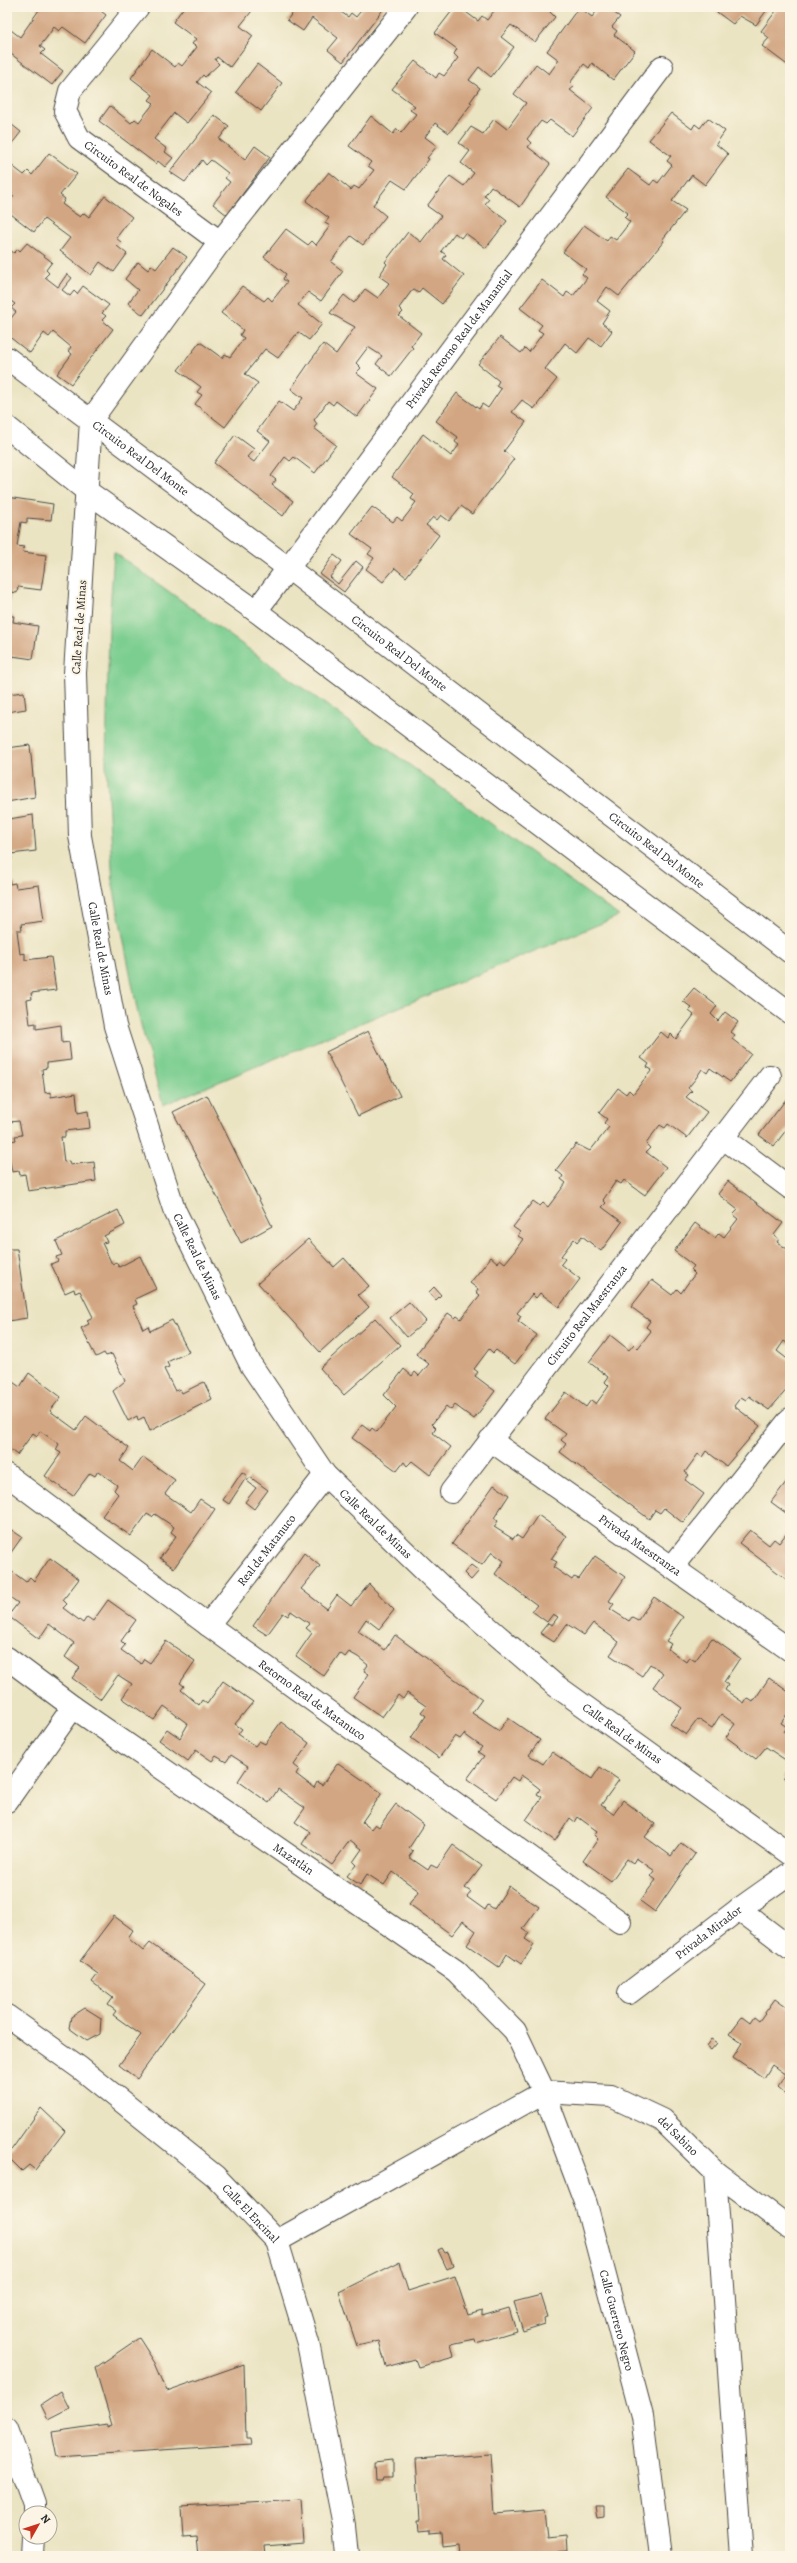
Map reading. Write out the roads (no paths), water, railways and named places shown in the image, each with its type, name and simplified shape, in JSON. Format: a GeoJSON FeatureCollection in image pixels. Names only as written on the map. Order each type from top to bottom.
{"type":"FeatureCollection","features":[{"type":"Feature","properties":{"kind":"street","name":"Circuito Real de Nogales"},"geometry":{"type":"LineString","coordinates":[[138,7],[70,91],[65,111],[79,138],[220,242]]}},
{"type":"Feature","properties":{"kind":"street"},"geometry":{"type":"LineString","coordinates":[[91,420],[220,242],[406,7]]}},
{"type":"Feature","properties":{"kind":"street","name":"Privada Retorno Real de Manantial"},"geometry":{"type":"LineString","coordinates":[[256,611],[662,67]]}},
{"type":"Feature","properties":{"kind":"street","name":"Circuito Real Del Monte"},"geometry":{"type":"LineString","coordinates":[[7,358],[288,568],[790,952]]}},
{"type":"Feature","properties":{"kind":"street","name":"Calle Real de Minas"},"geometry":{"type":"LineString","coordinates":[[91,420],[88,492],[75,673],[80,836],[115,1026],[174,1209],[251,1365],[325,1475],[446,1592],[555,1686],[790,1854]]}},
{"type":"Feature","properties":{"kind":"street"},"geometry":{"type":"LineString","coordinates":[[7,428],[88,492],[256,611],[790,1013]]}},
{"type":"Feature","properties":{"kind":"street","name":"Circuito Real Maestranza"},"geometry":{"type":"LineString","coordinates":[[452,1492],[490,1440],[770,1076]]}},
{"type":"Feature","properties":{"kind":"street"},"geometry":{"type":"LineString","coordinates":[[722,1137],[790,1188]]}},
{"type":"Feature","properties":{"kind":"street"},"geometry":{"type":"LineString","coordinates":[[672,1567],[790,1419]]}},
{"type":"Feature","properties":{"kind":"street","name":"Privada Maestranza"},"geometry":{"type":"LineString","coordinates":[[490,1440],[790,1650]]}},
{"type":"Feature","properties":{"kind":"street","name":"Retorno Real de Matanuco"},"geometry":{"type":"LineString","coordinates":[[7,1475],[208,1624],[620,1922]]}},
{"type":"Feature","properties":{"kind":"street","name":"Real de Matanuco"},"geometry":{"type":"LineString","coordinates":[[208,1624],[325,1475]]}},
{"type":"Feature","properties":{"kind":"street","name":"Mazatlán"},"geometry":{"type":"LineString","coordinates":[[7,1658],[73,1707],[456,1971],[515,2031],[544,2092]]}},
{"type":"Feature","properties":{"kind":"street"},"geometry":{"type":"LineString","coordinates":[[7,1801],[73,1707]]}},
{"type":"Feature","properties":{"kind":"street","name":"Privada Mirador"},"geometry":{"type":"LineString","coordinates":[[629,1993],[739,1909],[790,1873]]}},
{"type":"Feature","properties":{"kind":"street"},"geometry":{"type":"LineString","coordinates":[[739,1909],[790,1948]]}},
{"type":"Feature","properties":{"kind":"street","name":"Calle El Encinal"},"geometry":{"type":"LineString","coordinates":[[7,2016],[80,2068],[215,2176],[277,2241],[308,2343],[344,2526],[347,2556]]}},
{"type":"Feature","properties":{"kind":"street"},"geometry":{"type":"LineString","coordinates":[[277,2241],[544,2092]]}},
{"type":"Feature","properties":{"kind":"street","name":"del Sabino"},"geometry":{"type":"LineString","coordinates":[[544,2092],[611,2096],[662,2120],[715,2172],[790,2228]]}},
{"type":"Feature","properties":{"kind":"street","name":"Calle Guerrero Negro"},"geometry":{"type":"LineString","coordinates":[[544,2092],[586,2204],[642,2416],[660,2556]]}},
{"type":"Feature","properties":{"kind":"street"},"geometry":{"type":"LineString","coordinates":[[715,2172],[742,2556]]}},
{"type":"Feature","properties":{"kind":"street"},"geometry":{"type":"LineString","coordinates":[[7,2429],[34,2505]]}},
{"type":"Feature","properties":{"kind":"street"},"geometry":{"type":"LineString","coordinates":[[32,2556],[33,2545]]}}]}
